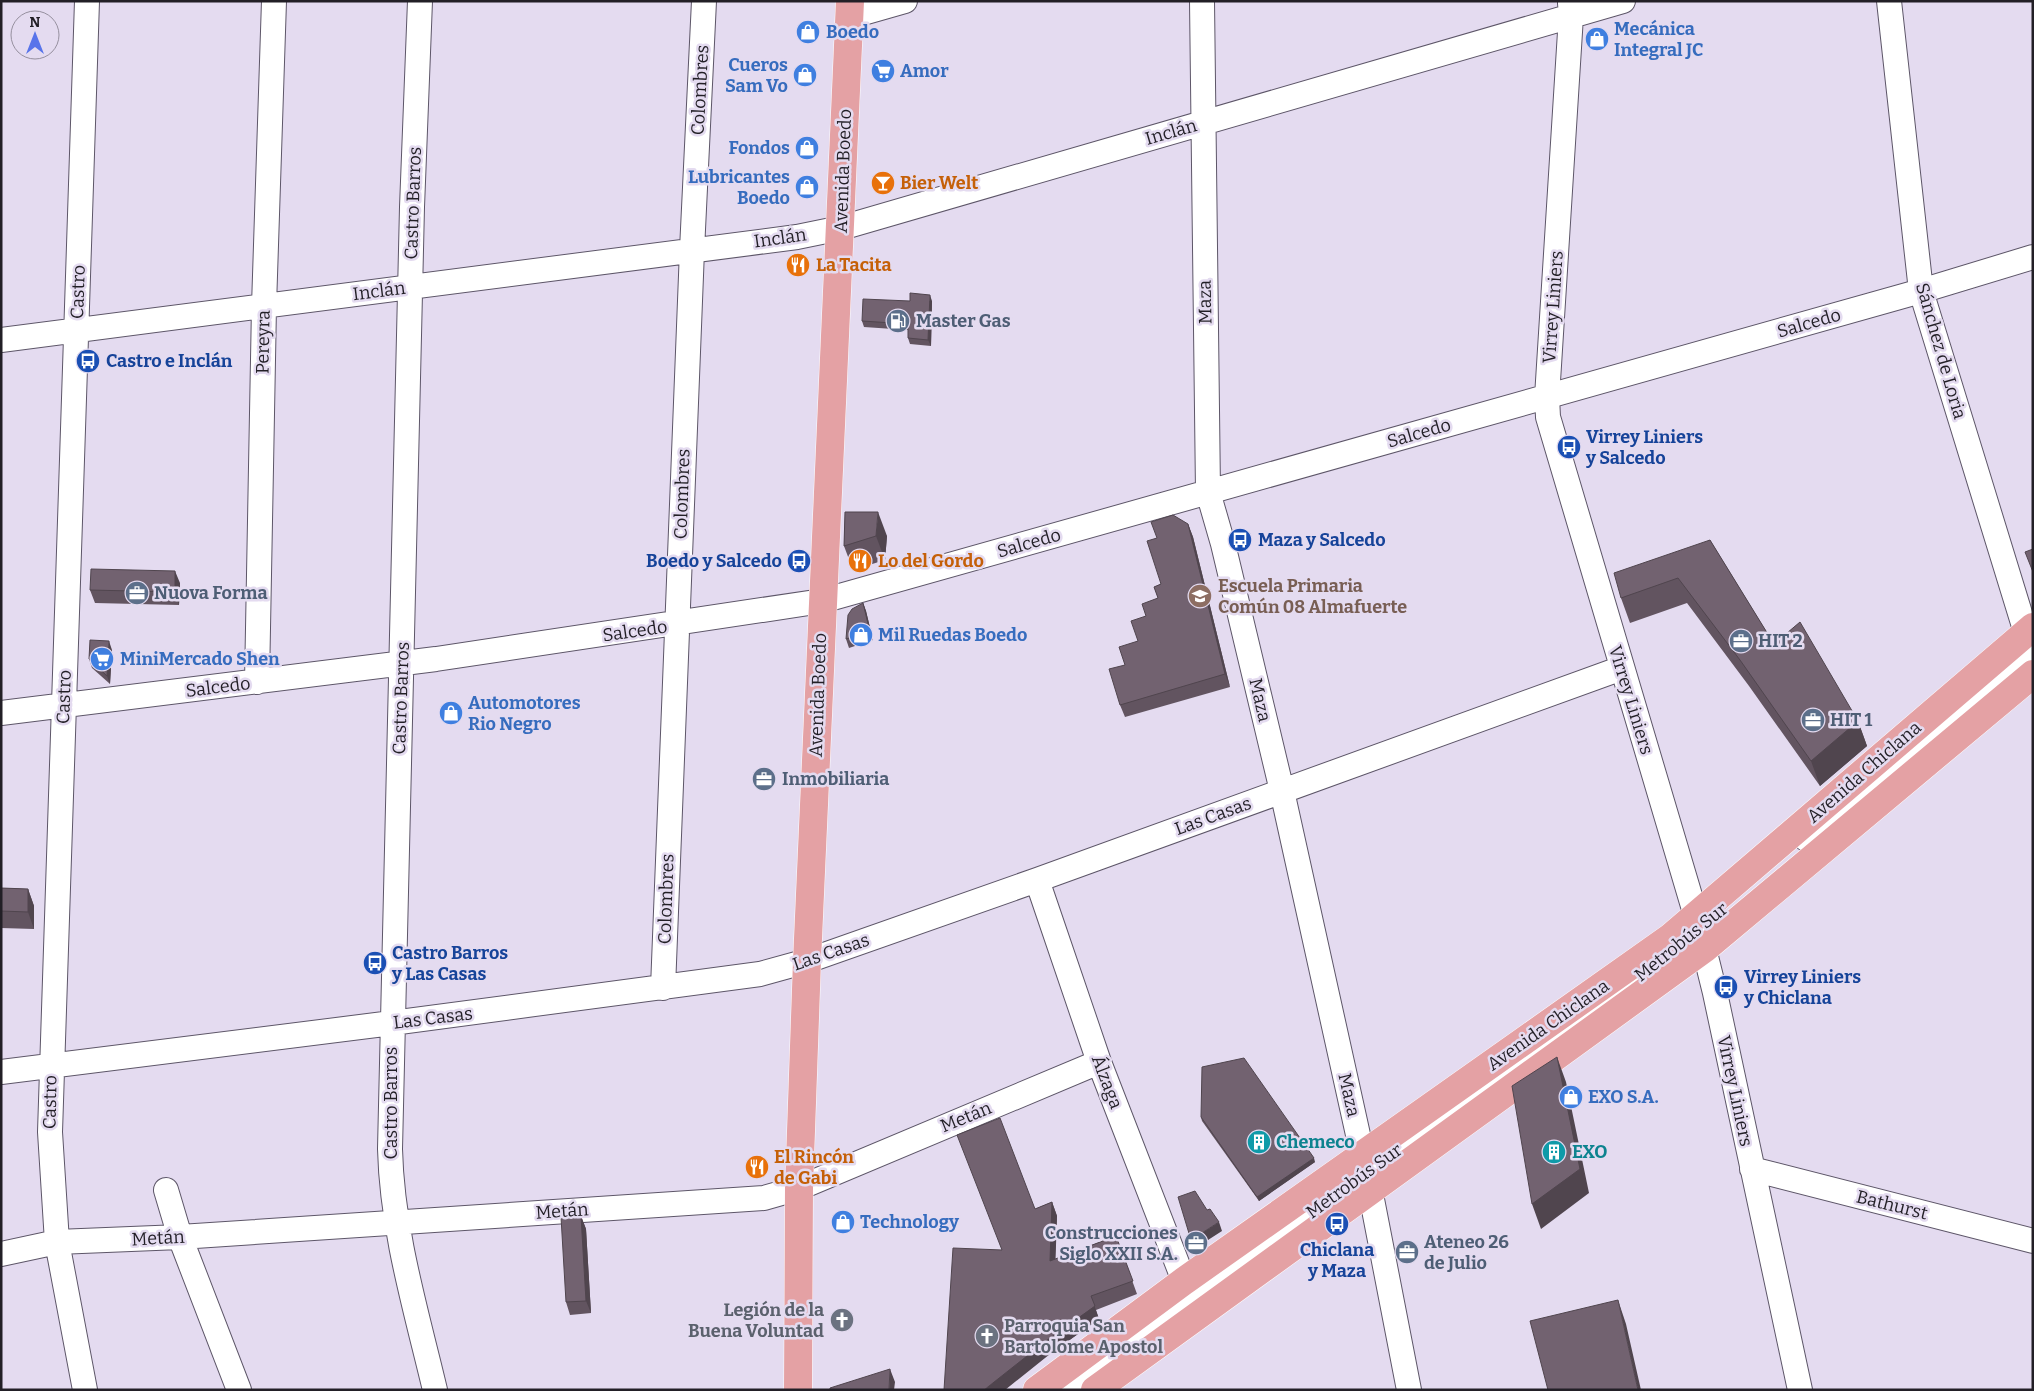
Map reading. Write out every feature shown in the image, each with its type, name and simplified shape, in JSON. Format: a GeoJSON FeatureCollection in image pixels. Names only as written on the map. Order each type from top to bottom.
{"type":"FeatureCollection","features":[{"type":"Feature","properties":{"kind":"main road","name":"Avenida Boedo"},"geometry":{"type":"LineString","coordinates":[[798,1390],[798,1188],[849,9]]}},
{"type":"Feature","properties":{"kind":"main road","name":"Avenida Chiclana"},"geometry":{"type":"LineString","coordinates":[[1700,931],[2031,648]]}},
{"type":"Feature","properties":{"kind":"main road","name":"Avenida Chiclana"},"geometry":{"type":"LineString","coordinates":[[1037,1390],[1184,1281],[1367,1172],[1482,1110],[1700,931],[2031,648]]}},
{"type":"Feature","properties":{"kind":"main road","name":"Avenida Chiclana"},"geometry":{"type":"LineString","coordinates":[[1094,1390],[1367,1172]]}},
{"type":"Feature","properties":{"kind":"street","name":"Castro"},"geometry":{"type":"LineString","coordinates":[[84,1390],[57,1242],[50,1149],[51,1065],[87,1]]}},
{"type":"Feature","properties":{"kind":"street","name":"Pereyra"},"geometry":{"type":"LineString","coordinates":[[257,682],[264,306],[274,1]]}},
{"type":"Feature","properties":{"kind":"street","name":"Castro Barros"},"geometry":{"type":"LineString","coordinates":[[420,1],[390,1149],[391,1183],[396,1222],[435,1390]]}},
{"type":"Feature","properties":{"kind":"street","name":"Colombres"},"geometry":{"type":"LineString","coordinates":[[663,988],[692,250],[704,1]]}},
{"type":"Feature","properties":{"kind":"street"},"geometry":{"type":"LineString","coordinates":[[849,9],[905,1]]}},
{"type":"Feature","properties":{"kind":"street","name":"Maza"},"geometry":{"type":"LineString","coordinates":[[1202,1],[1208,492],[1223,544],[1282,791],[1367,1172],[1408,1390]]}},
{"type":"Feature","properties":{"kind":"street","name":"Inclán"},"geometry":{"type":"LineString","coordinates":[[1,340],[797,237],[841,228],[1202,123],[1571,9],[1623,1]]}},
{"type":"Feature","properties":{"kind":"street","name":"Sánchez de Loria"},"geometry":{"type":"LineString","coordinates":[[1889,1],[1921,291],[2031,648]]}},
{"type":"Feature","properties":{"kind":"street","name":"Virrey Liniers"},"geometry":{"type":"LineString","coordinates":[[1571,9],[1547,397],[1548,417],[1700,931],[1800,1390]]}},
{"type":"Feature","properties":{"kind":"street","name":"Salcedo"},"geometry":{"type":"LineString","coordinates":[[1,713],[402,663],[677,625],[822,601],[1921,291],[2033,257]]}},
{"type":"Feature","properties":{"kind":"street","name":"Las Casas"},"geometry":{"type":"LineString","coordinates":[[1,1072],[760,974],[807,961],[1037,880],[1622,668]]}},
{"type":"Feature","properties":{"kind":"street","name":"Álzaga"},"geometry":{"type":"LineString","coordinates":[[1037,880],[1099,1062],[1184,1281]]}},
{"type":"Feature","properties":{"kind":"street","name":"Metán"},"geometry":{"type":"LineString","coordinates":[[1,1254],[57,1242],[180,1237],[764,1198],[798,1188],[1099,1062]]}},
{"type":"Feature","properties":{"kind":"street","name":"Bathurst"},"geometry":{"type":"LineString","coordinates":[[1752,1170],[2033,1241]]}},
{"type":"Feature","properties":{"kind":"street","name":"Metrobús Sur"},"geometry":{"type":"LineString","coordinates":[[1070,1390],[1177,1312],[1216,1279],[1367,1172]]}},
{"type":"Feature","properties":{"kind":"street"},"geometry":{"type":"LineString","coordinates":[[166,1190],[180,1237],[240,1390]]}},
{"type":"Feature","properties":{"kind":"building"},"geometry":{"type":"Polygon","coordinates":[[[910,293],[930,295],[928,340],[908,338],[908,324],[862,321],[863,299],[910,301],[910,293]]]}},
{"type":"Feature","properties":{"kind":"building"},"geometry":{"type":"Polygon","coordinates":[[[845,512],[878,512],[876,536],[844,546],[845,512]]]}},
{"type":"Feature","properties":{"kind":"building"},"geometry":{"type":"Polygon","coordinates":[[[1173,515],[1188,524],[1225,674],[1120,705],[1109,669],[1125,665],[1119,647],[1138,641],[1131,621],[1146,616],[1142,604],[1158,598],[1154,587],[1161,584],[1147,541],[1157,538],[1151,522],[1173,515]]]}},
{"type":"Feature","properties":{"kind":"building"},"geometry":{"type":"Polygon","coordinates":[[[1710,540],[1774,644],[1800,622],[1858,721],[1811,761],[1740,660],[1678,578],[1621,598],[1614,573],[1710,540]]]}},
{"type":"Feature","properties":{"kind":"building"},"geometry":{"type":"Polygon","coordinates":[[[2033,549],[2033,572],[2025,552],[2033,549]]]}},
{"type":"Feature","properties":{"kind":"building"},"geometry":{"type":"Polygon","coordinates":[[[91,569],[175,571],[175,592],[90,590],[91,569]]]}},
{"type":"Feature","properties":{"kind":"building"},"geometry":{"type":"Polygon","coordinates":[[[863,603],[870,632],[846,639],[848,615],[852,609],[863,603]]]}},
{"type":"Feature","properties":{"kind":"building","name":"MiniMercado Shen"},"geometry":{"type":"Polygon","coordinates":[[[90,640],[109,641],[107,676],[89,659],[90,640]]]}},
{"type":"Feature","properties":{"kind":"building"},"geometry":{"type":"Polygon","coordinates":[[[1,888],[28,889],[28,912],[1,911],[1,888]]]}},
{"type":"Feature","properties":{"kind":"building","name":"EXO"},"geometry":{"type":"Polygon","coordinates":[[[1557,1057],[1580,1169],[1532,1204],[1512,1086],[1557,1057]]]}},
{"type":"Feature","properties":{"kind":"building","name":"Chemeco"},"geometry":{"type":"Polygon","coordinates":[[[1244,1058],[1314,1158],[1257,1197],[1201,1117],[1202,1067],[1244,1058]]]}},
{"type":"Feature","properties":{"kind":"building"},"geometry":{"type":"Polygon","coordinates":[[[1000,1118],[1035,1209],[1052,1202],[1050,1261],[1116,1236],[1133,1281],[1091,1296],[1095,1306],[1046,1341],[984,1390],[944,1390],[953,1248],[1002,1250],[957,1135],[1000,1118]]]}},
{"type":"Feature","properties":{"kind":"building"},"geometry":{"type":"Polygon","coordinates":[[[1195,1191],[1207,1210],[1210,1209],[1219,1222],[1191,1240],[1178,1197],[1195,1191]]]}},
{"type":"Feature","properties":{"kind":"building"},"geometry":{"type":"Polygon","coordinates":[[[581,1216],[586,1301],[566,1302],[561,1217],[581,1216]]]}},
{"type":"Feature","properties":{"kind":"building"},"geometry":{"type":"Polygon","coordinates":[[[1618,1300],[1638,1390],[1548,1390],[1530,1321],[1618,1300]]]}},
{"type":"Feature","properties":{"kind":"building"},"geometry":{"type":"Polygon","coordinates":[[[890,1369],[889,1390],[830,1390],[830,1388],[890,1369]]]}},
{"type":"Feature","properties":{"kind":"place","name":"Boedo"},"geometry":{"type":"Point","coordinates":[808,32]}},
{"type":"Feature","properties":{"kind":"place","name":"Mecánica Integral JC"},"geometry":{"type":"Point","coordinates":[1597,39]}},
{"type":"Feature","properties":{"kind":"place","name":"Amor"},"geometry":{"type":"Point","coordinates":[883,71]}},
{"type":"Feature","properties":{"kind":"place","name":"Cueros Sam Vo"},"geometry":{"type":"Point","coordinates":[805,75]}},
{"type":"Feature","properties":{"kind":"place","name":"Fondos"},"geometry":{"type":"Point","coordinates":[807,148]}},
{"type":"Feature","properties":{"kind":"place","name":"Bier Welt"},"geometry":{"type":"Point","coordinates":[883,183]}},
{"type":"Feature","properties":{"kind":"place","name":"Lubricantes Boedo"},"geometry":{"type":"Point","coordinates":[807,187]}},
{"type":"Feature","properties":{"kind":"place","name":"La Tacita"},"geometry":{"type":"Point","coordinates":[798,265]}},
{"type":"Feature","properties":{"kind":"place","name":"Master Gas"},"geometry":{"type":"Point","coordinates":[898,321]}},
{"type":"Feature","properties":{"kind":"place","name":"Castro e Inclán"},"geometry":{"type":"Point","coordinates":[88,361]}},
{"type":"Feature","properties":{"kind":"place","name":"Virrey Liniers y Salcedo"},"geometry":{"type":"Point","coordinates":[1569,447]}},
{"type":"Feature","properties":{"kind":"place","name":"Maza y Salcedo"},"geometry":{"type":"Point","coordinates":[1240,540]}},
{"type":"Feature","properties":{"kind":"place","name":"Boedo y Salcedo"},"geometry":{"type":"Point","coordinates":[799,561]}},
{"type":"Feature","properties":{"kind":"place","name":"Lo del Gordo"},"geometry":{"type":"Point","coordinates":[860,561]}},
{"type":"Feature","properties":{"kind":"place","name":"Nuova Forma"},"geometry":{"type":"Point","coordinates":[137,593]}},
{"type":"Feature","properties":{"kind":"place","name":"Escuela Primaria Común 08 Almafuerte"},"geometry":{"type":"Point","coordinates":[1200,596]}},
{"type":"Feature","properties":{"kind":"place","name":"Mil Ruedas Boedo"},"geometry":{"type":"Point","coordinates":[861,635]}},
{"type":"Feature","properties":{"kind":"place","name":"HIT 2"},"geometry":{"type":"Point","coordinates":[1741,641]}},
{"type":"Feature","properties":{"kind":"place","name":"MiniMercado Shen"},"geometry":{"type":"Point","coordinates":[102,659]}},
{"type":"Feature","properties":{"kind":"place","name":"Automotores Rio Negro"},"geometry":{"type":"Point","coordinates":[451,713]}},
{"type":"Feature","properties":{"kind":"place","name":"HIT 1"},"geometry":{"type":"Point","coordinates":[1813,720]}},
{"type":"Feature","properties":{"kind":"place","name":"Inmobiliaria"},"geometry":{"type":"Point","coordinates":[764,779]}},
{"type":"Feature","properties":{"kind":"place","name":"Castro Barros y Las Casas"},"geometry":{"type":"Point","coordinates":[375,963]}},
{"type":"Feature","properties":{"kind":"place","name":"Virrey Liniers y Chiclana"},"geometry":{"type":"Point","coordinates":[1726,987]}},
{"type":"Feature","properties":{"kind":"place","name":"EXO S.A."},"geometry":{"type":"Point","coordinates":[1571,1097]}},
{"type":"Feature","properties":{"kind":"place","name":"Chemeco"},"geometry":{"type":"Point","coordinates":[1259,1142]}},
{"type":"Feature","properties":{"kind":"place","name":"EXO"},"geometry":{"type":"Point","coordinates":[1554,1152]}},
{"type":"Feature","properties":{"kind":"place","name":"El Rincón de Gabi"},"geometry":{"type":"Point","coordinates":[757,1167]}},
{"type":"Feature","properties":{"kind":"place","name":"Technology"},"geometry":{"type":"Point","coordinates":[843,1222]}},
{"type":"Feature","properties":{"kind":"place","name":"Chiclana y Maza"},"geometry":{"type":"Point","coordinates":[1337,1224]}},
{"type":"Feature","properties":{"kind":"place","name":"Construcciones Siglo XXII S.A."},"geometry":{"type":"Point","coordinates":[1196,1243]}},
{"type":"Feature","properties":{"kind":"place","name":"Ateneo 26 de Julio"},"geometry":{"type":"Point","coordinates":[1407,1252]}},
{"type":"Feature","properties":{"kind":"place","name":"Legión de la Buena Voluntad"},"geometry":{"type":"Point","coordinates":[842,1320]}},
{"type":"Feature","properties":{"kind":"place","name":"Parroquia San Bartolome Apostol"},"geometry":{"type":"Point","coordinates":[987,1336]}}]}
